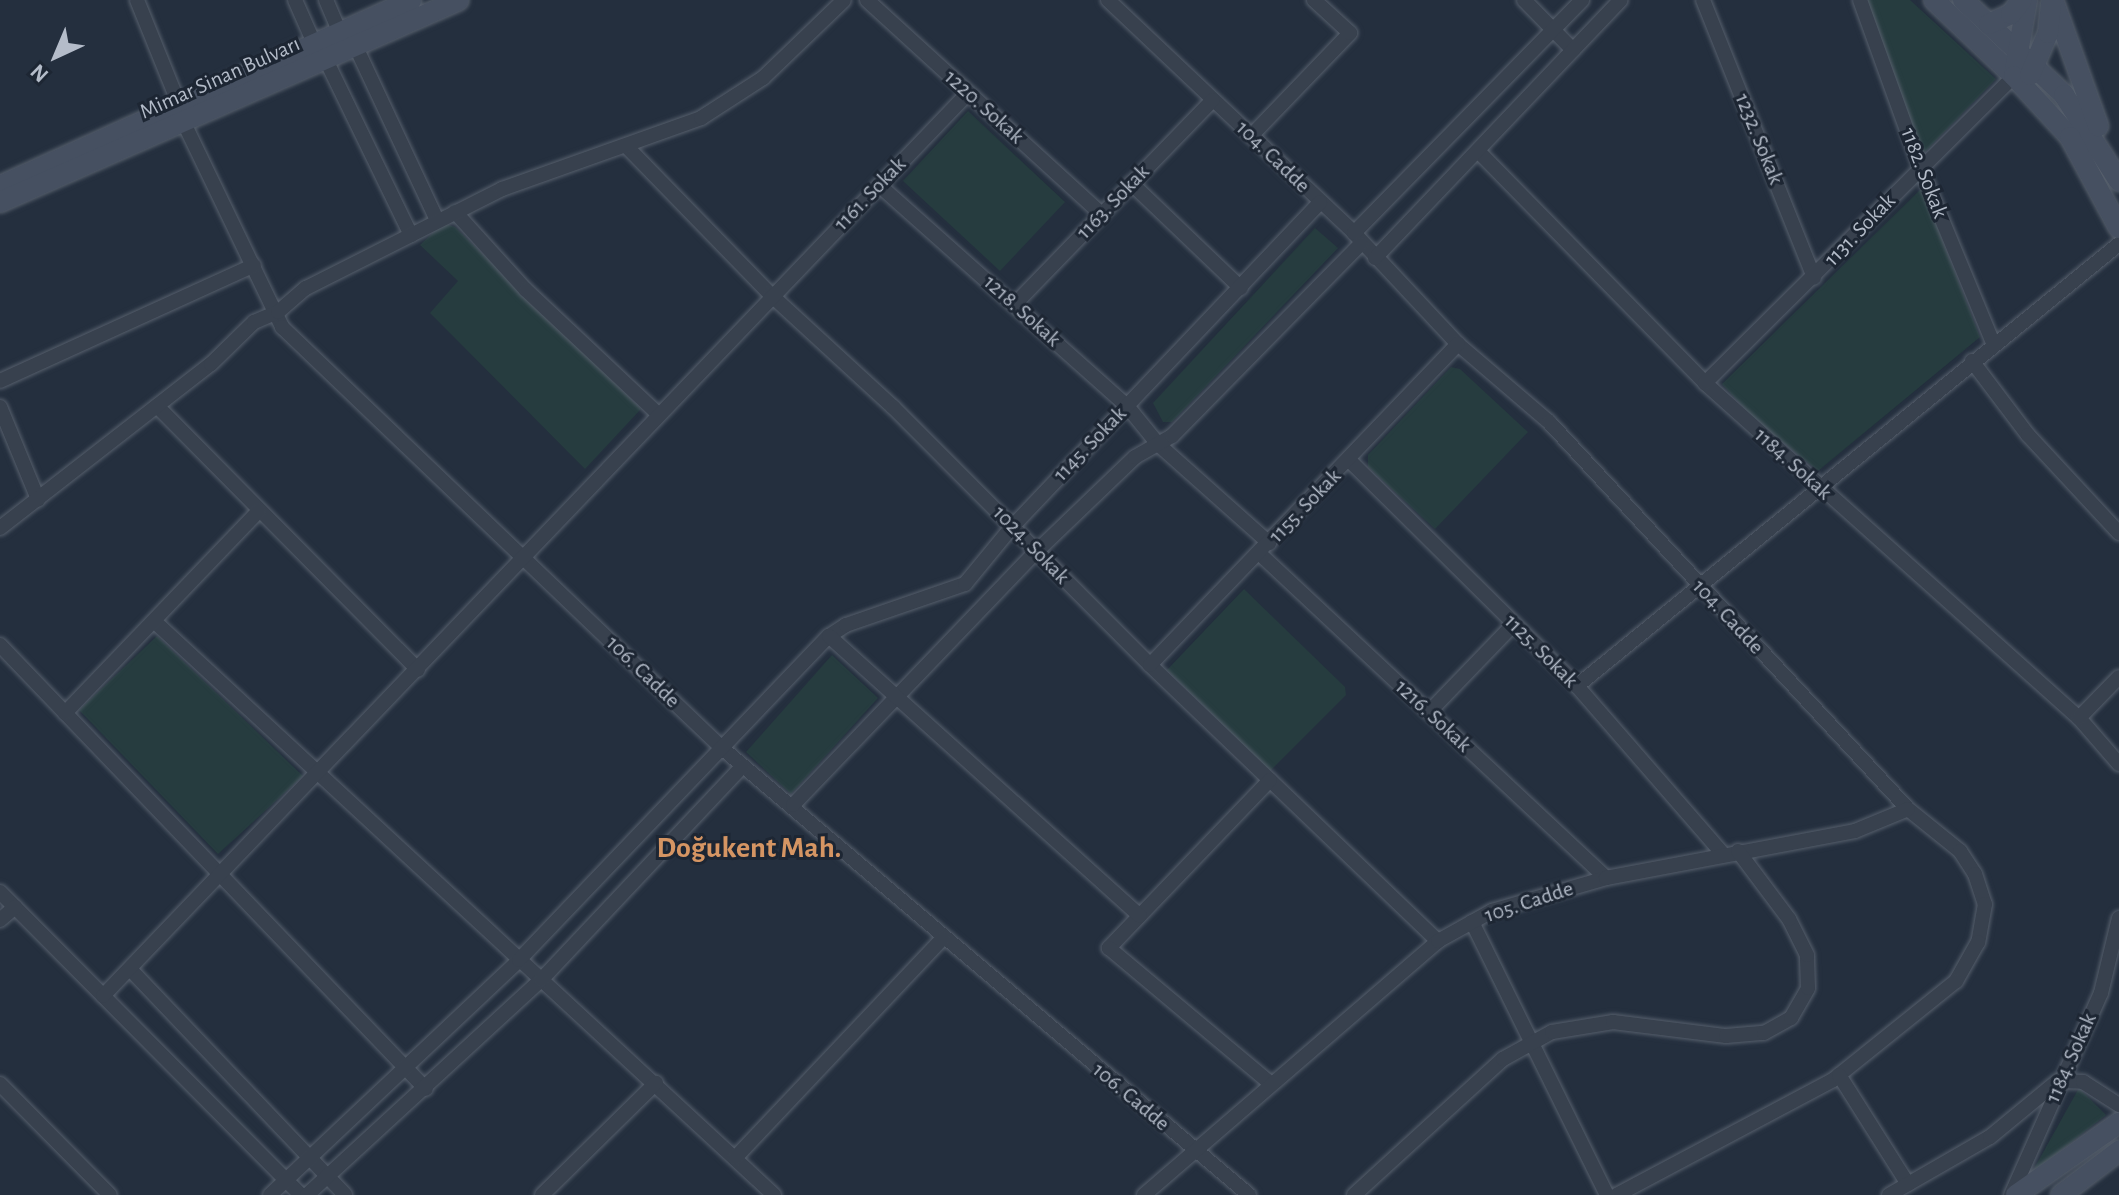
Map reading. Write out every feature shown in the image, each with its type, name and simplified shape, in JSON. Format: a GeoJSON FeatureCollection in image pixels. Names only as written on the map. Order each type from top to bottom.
{"type":"FeatureCollection","features":[{"type":"Feature","properties":{"kind":"main road","name":"Mimar Sinan Bulvarı"},"geometry":{"type":"LineString","coordinates":[[319,50],[339,31],[411,0]]}},
{"type":"Feature","properties":{"kind":"main road","name":"Mimar Sinan Bulvarı"},"geometry":{"type":"LineString","coordinates":[[0,186],[181,112],[319,50],[355,45],[459,0]]}},
{"type":"Feature","properties":{"kind":"main road"},"geometry":{"type":"LineString","coordinates":[[1934,0],[2020,81],[2070,137],[2119,228]]}},
{"type":"Feature","properties":{"kind":"main road"},"geometry":{"type":"LineString","coordinates":[[1963,0],[2028,58],[2085,121],[2119,180]]}},
{"type":"Feature","properties":{"kind":"main road"},"geometry":{"type":"LineString","coordinates":[[2024,0],[2028,58]]}},
{"type":"Feature","properties":{"kind":"main road"},"geometry":{"type":"LineString","coordinates":[[1989,24],[2011,14],[2024,0]]}},
{"type":"Feature","properties":{"kind":"main road"},"geometry":{"type":"LineString","coordinates":[[2020,81],[2028,58],[2048,33],[2052,0]]}},
{"type":"Feature","properties":{"kind":"main road"},"geometry":{"type":"LineString","coordinates":[[2052,0],[2119,180]]}},
{"type":"Feature","properties":{"kind":"main road","name":"Mimar Sinan Bulvarı"},"geometry":{"type":"LineString","coordinates":[[0,202],[181,112]]}},
{"type":"Feature","properties":{"kind":"main road"},"geometry":{"type":"LineString","coordinates":[[2014,1195],[2119,1123]]}},
{"type":"Feature","properties":{"kind":"main road"},"geometry":{"type":"LineString","coordinates":[[2061,1195],[2119,1151]]}},
{"type":"Feature","properties":{"kind":"street","name":"106. Cadde"},"geometry":{"type":"LineString","coordinates":[[137,0],[181,112],[278,312],[282,327],[722,748],[793,805],[943,938],[1249,1195]]}},
{"type":"Feature","properties":{"kind":"street"},"geometry":{"type":"LineString","coordinates":[[295,0],[411,235]]}},
{"type":"Feature","properties":{"kind":"street"},"geometry":{"type":"LineString","coordinates":[[326,0],[339,31]]}},
{"type":"Feature","properties":{"kind":"street"},"geometry":{"type":"LineString","coordinates":[[0,528],[157,406],[254,322],[278,312],[306,288],[502,189],[627,147],[701,118],[763,78],[844,0]]}},
{"type":"Feature","properties":{"kind":"street","name":"1220. Sokak"},"geometry":{"type":"LineString","coordinates":[[867,0],[1101,214]]}},
{"type":"Feature","properties":{"kind":"street","name":"104. Cadde"},"geometry":{"type":"LineString","coordinates":[[1108,0],[1358,239],[1458,344],[1549,422],[1908,809],[1960,851],[1975,874],[1985,904],[1978,942],[1956,981],[1839,1075],[1617,1195]]}},
{"type":"Feature","properties":{"kind":"street"},"geometry":{"type":"LineString","coordinates":[[1251,136],[1350,33],[1314,0]]}},
{"type":"Feature","properties":{"kind":"street"},"geometry":{"type":"LineString","coordinates":[[1524,0],[1556,28],[1573,50]]}},
{"type":"Feature","properties":{"kind":"street"},"geometry":{"type":"LineString","coordinates":[[793,805],[1036,552],[1135,457],[1172,436],[1582,0]]}},
{"type":"Feature","properties":{"kind":"street"},"geometry":{"type":"LineString","coordinates":[[1375,258],[1621,0]]}},
{"type":"Feature","properties":{"kind":"street","name":"1232. Sokak"},"geometry":{"type":"LineString","coordinates":[[1703,0],[1814,278]]}},
{"type":"Feature","properties":{"kind":"street","name":"1182. Sokak"},"geometry":{"type":"LineString","coordinates":[[1860,0],[1921,169],[1993,343]]}},
{"type":"Feature","properties":{"kind":"street"},"geometry":{"type":"LineString","coordinates":[[355,45],[437,220]]}},
{"type":"Feature","properties":{"kind":"street","name":"1131. Sokak"},"geometry":{"type":"LineString","coordinates":[[1705,383],[1921,169],[2020,81]]}},
{"type":"Feature","properties":{"kind":"street","name":"1161. Sokak"},"geometry":{"type":"LineString","coordinates":[[103,996],[220,871],[526,558],[770,294],[968,93]]}},
{"type":"Feature","properties":{"kind":"street","name":"1163. Sokak"},"geometry":{"type":"LineString","coordinates":[[1015,304],[1213,100]]}},
{"type":"Feature","properties":{"kind":"street","name":"1024. Sokak"},"geometry":{"type":"LineString","coordinates":[[627,147],[770,294],[893,407],[1150,665],[1438,941]]}},
{"type":"Feature","properties":{"kind":"street","name":"1184. Sokak"},"geometry":{"type":"LineString","coordinates":[[1478,151],[1705,383],[2079,718],[2119,764]]}},
{"type":"Feature","properties":{"kind":"street"},"geometry":{"type":"LineString","coordinates":[[1131,183],[1241,288]]}},
{"type":"Feature","properties":{"kind":"street","name":"1218. Sokak"},"geometry":{"type":"LineString","coordinates":[[879,185],[1127,406],[1158,444]]}},
{"type":"Feature","properties":{"kind":"street","name":"1145. Sokak"},"geometry":{"type":"LineString","coordinates":[[829,636],[846,625],[965,584],[1011,528],[1320,202]]}},
{"type":"Feature","properties":{"kind":"street"},"geometry":{"type":"LineString","coordinates":[[455,212],[526,290],[657,413]]}},
{"type":"Feature","properties":{"kind":"street"},"geometry":{"type":"LineString","coordinates":[[1577,686],[1820,489],[1993,343],[2119,244]]}},
{"type":"Feature","properties":{"kind":"street"},"geometry":{"type":"LineString","coordinates":[[0,381],[254,265]]}},
{"type":"Feature","properties":{"kind":"street","name":"1155. Sokak"},"geometry":{"type":"LineString","coordinates":[[1150,665],[1458,344]]}},
{"type":"Feature","properties":{"kind":"street"},"geometry":{"type":"LineString","coordinates":[[1972,361],[2028,435],[2119,533]]}},
{"type":"Feature","properties":{"kind":"street"},"geometry":{"type":"LineString","coordinates":[[157,406],[418,670]]}},
{"type":"Feature","properties":{"kind":"street"},"geometry":{"type":"LineString","coordinates":[[0,407],[38,499]]}},
{"type":"Feature","properties":{"kind":"street","name":"1216. Sokak"},"geometry":{"type":"LineString","coordinates":[[1158,444],[1429,712],[1606,878]]}},
{"type":"Feature","properties":{"kind":"street","name":"1125. Sokak"},"geometry":{"type":"LineString","coordinates":[[1349,460],[1577,686],[1789,919],[1807,955],[1808,988],[1791,1018],[1764,1033],[1726,1036],[1613,1022],[1552,1032],[1503,1059],[1354,1195]]}},
{"type":"Feature","properties":{"kind":"street"},"geometry":{"type":"LineString","coordinates":[[65,713],[259,511]]}},
{"type":"Feature","properties":{"kind":"street"},"geometry":{"type":"LineString","coordinates":[[154,621],[774,1195]]}},
{"type":"Feature","properties":{"kind":"street"},"geometry":{"type":"LineString","coordinates":[[1429,712],[1514,624]]}},
{"type":"Feature","properties":{"kind":"street"},"geometry":{"type":"LineString","coordinates":[[270,1195],[519,960],[829,636],[1140,916]]}},
{"type":"Feature","properties":{"kind":"street"},"geometry":{"type":"LineString","coordinates":[[0,645],[426,1089]]}},
{"type":"Feature","properties":{"kind":"street"},"geometry":{"type":"LineString","coordinates":[[2079,718],[2119,677]]}},
{"type":"Feature","properties":{"kind":"street"},"geometry":{"type":"LineString","coordinates":[[0,892],[304,1195],[426,1089],[541,980],[743,766]]}},
{"type":"Feature","properties":{"kind":"street"},"geometry":{"type":"LineString","coordinates":[[1270,780],[1109,948],[1270,1083]]}},
{"type":"Feature","properties":{"kind":"street","name":"105. Cadde"},"geometry":{"type":"LineString","coordinates":[[1144,1195],[1193,1149],[1438,941],[1492,911],[1606,878],[1730,852],[1855,831],[1908,809]]}},
{"type":"Feature","properties":{"kind":"street"},"geometry":{"type":"LineString","coordinates":[[0,920],[15,907]]}},
{"type":"Feature","properties":{"kind":"street","name":"1184. Sokak"},"geometry":{"type":"LineString","coordinates":[[2014,1195],[2058,1081],[2101,993],[2119,918]]}},
{"type":"Feature","properties":{"kind":"street"},"geometry":{"type":"LineString","coordinates":[[1472,922],[1607,1195]]}},
{"type":"Feature","properties":{"kind":"street"},"geometry":{"type":"LineString","coordinates":[[735,1158],[943,938]]}},
{"type":"Feature","properties":{"kind":"street"},"geometry":{"type":"LineString","coordinates":[[130,969],[312,1156],[345,1195]]}},
{"type":"Feature","properties":{"kind":"street"},"geometry":{"type":"LineString","coordinates":[[1839,1075],[1908,1184]]}},
{"type":"Feature","properties":{"kind":"street"},"geometry":{"type":"LineString","coordinates":[[1889,1195],[1990,1137],[2058,1081],[2083,1082],[2119,1105]]}},
{"type":"Feature","properties":{"kind":"street"},"geometry":{"type":"LineString","coordinates":[[542,1195],[656,1083]]}},
{"type":"Feature","properties":{"kind":"street"},"geometry":{"type":"LineString","coordinates":[[0,1084],[110,1195]]}},
{"type":"Feature","properties":{"kind":"green space"},"geometry":{"type":"Polygon","coordinates":[[[1863,0],[1910,0],[1996,79],[1925,152],[1909,145],[1863,0]]]}},
{"type":"Feature","properties":{"kind":"green space"},"geometry":{"type":"Polygon","coordinates":[[[968,111],[1065,202],[1000,271],[903,181],[968,111]]]}},
{"type":"Feature","properties":{"kind":"green space"},"geometry":{"type":"Polygon","coordinates":[[[1922,188],[1980,337],[1818,471],[1754,419],[1722,384],[1922,188]]]}},
{"type":"Feature","properties":{"kind":"green space"},"geometry":{"type":"Polygon","coordinates":[[[443,223],[455,227],[641,409],[585,469],[430,313],[458,281],[420,245],[443,223]]]}},
{"type":"Feature","properties":{"kind":"green space"},"geometry":{"type":"Polygon","coordinates":[[[1315,228],[1338,248],[1172,422],[1163,422],[1153,403],[1315,228]]]}},
{"type":"Feature","properties":{"kind":"green space"},"geometry":{"type":"Polygon","coordinates":[[[1451,367],[1460,369],[1528,432],[1435,529],[1368,467],[1368,455],[1451,367]]]}},
{"type":"Feature","properties":{"kind":"green space"},"geometry":{"type":"Polygon","coordinates":[[[1244,589],[1345,687],[1346,695],[1270,771],[1167,670],[1244,589]]]}},
{"type":"Feature","properties":{"kind":"green space"},"geometry":{"type":"Polygon","coordinates":[[[157,636],[303,776],[218,854],[79,710],[157,636]]]}},
{"type":"Feature","properties":{"kind":"green space"},"geometry":{"type":"Polygon","coordinates":[[[832,655],[878,698],[791,794],[746,752],[832,655]]]}},
{"type":"Feature","properties":{"kind":"green space"},"geometry":{"type":"Polygon","coordinates":[[[2079,1088],[2106,1115],[2031,1174],[2079,1088]]]}},
{"type":"Feature","properties":{"kind":"district","name":"Doğukent Mah."},"geometry":{"type":"Point","coordinates":[749,848]}}]}
